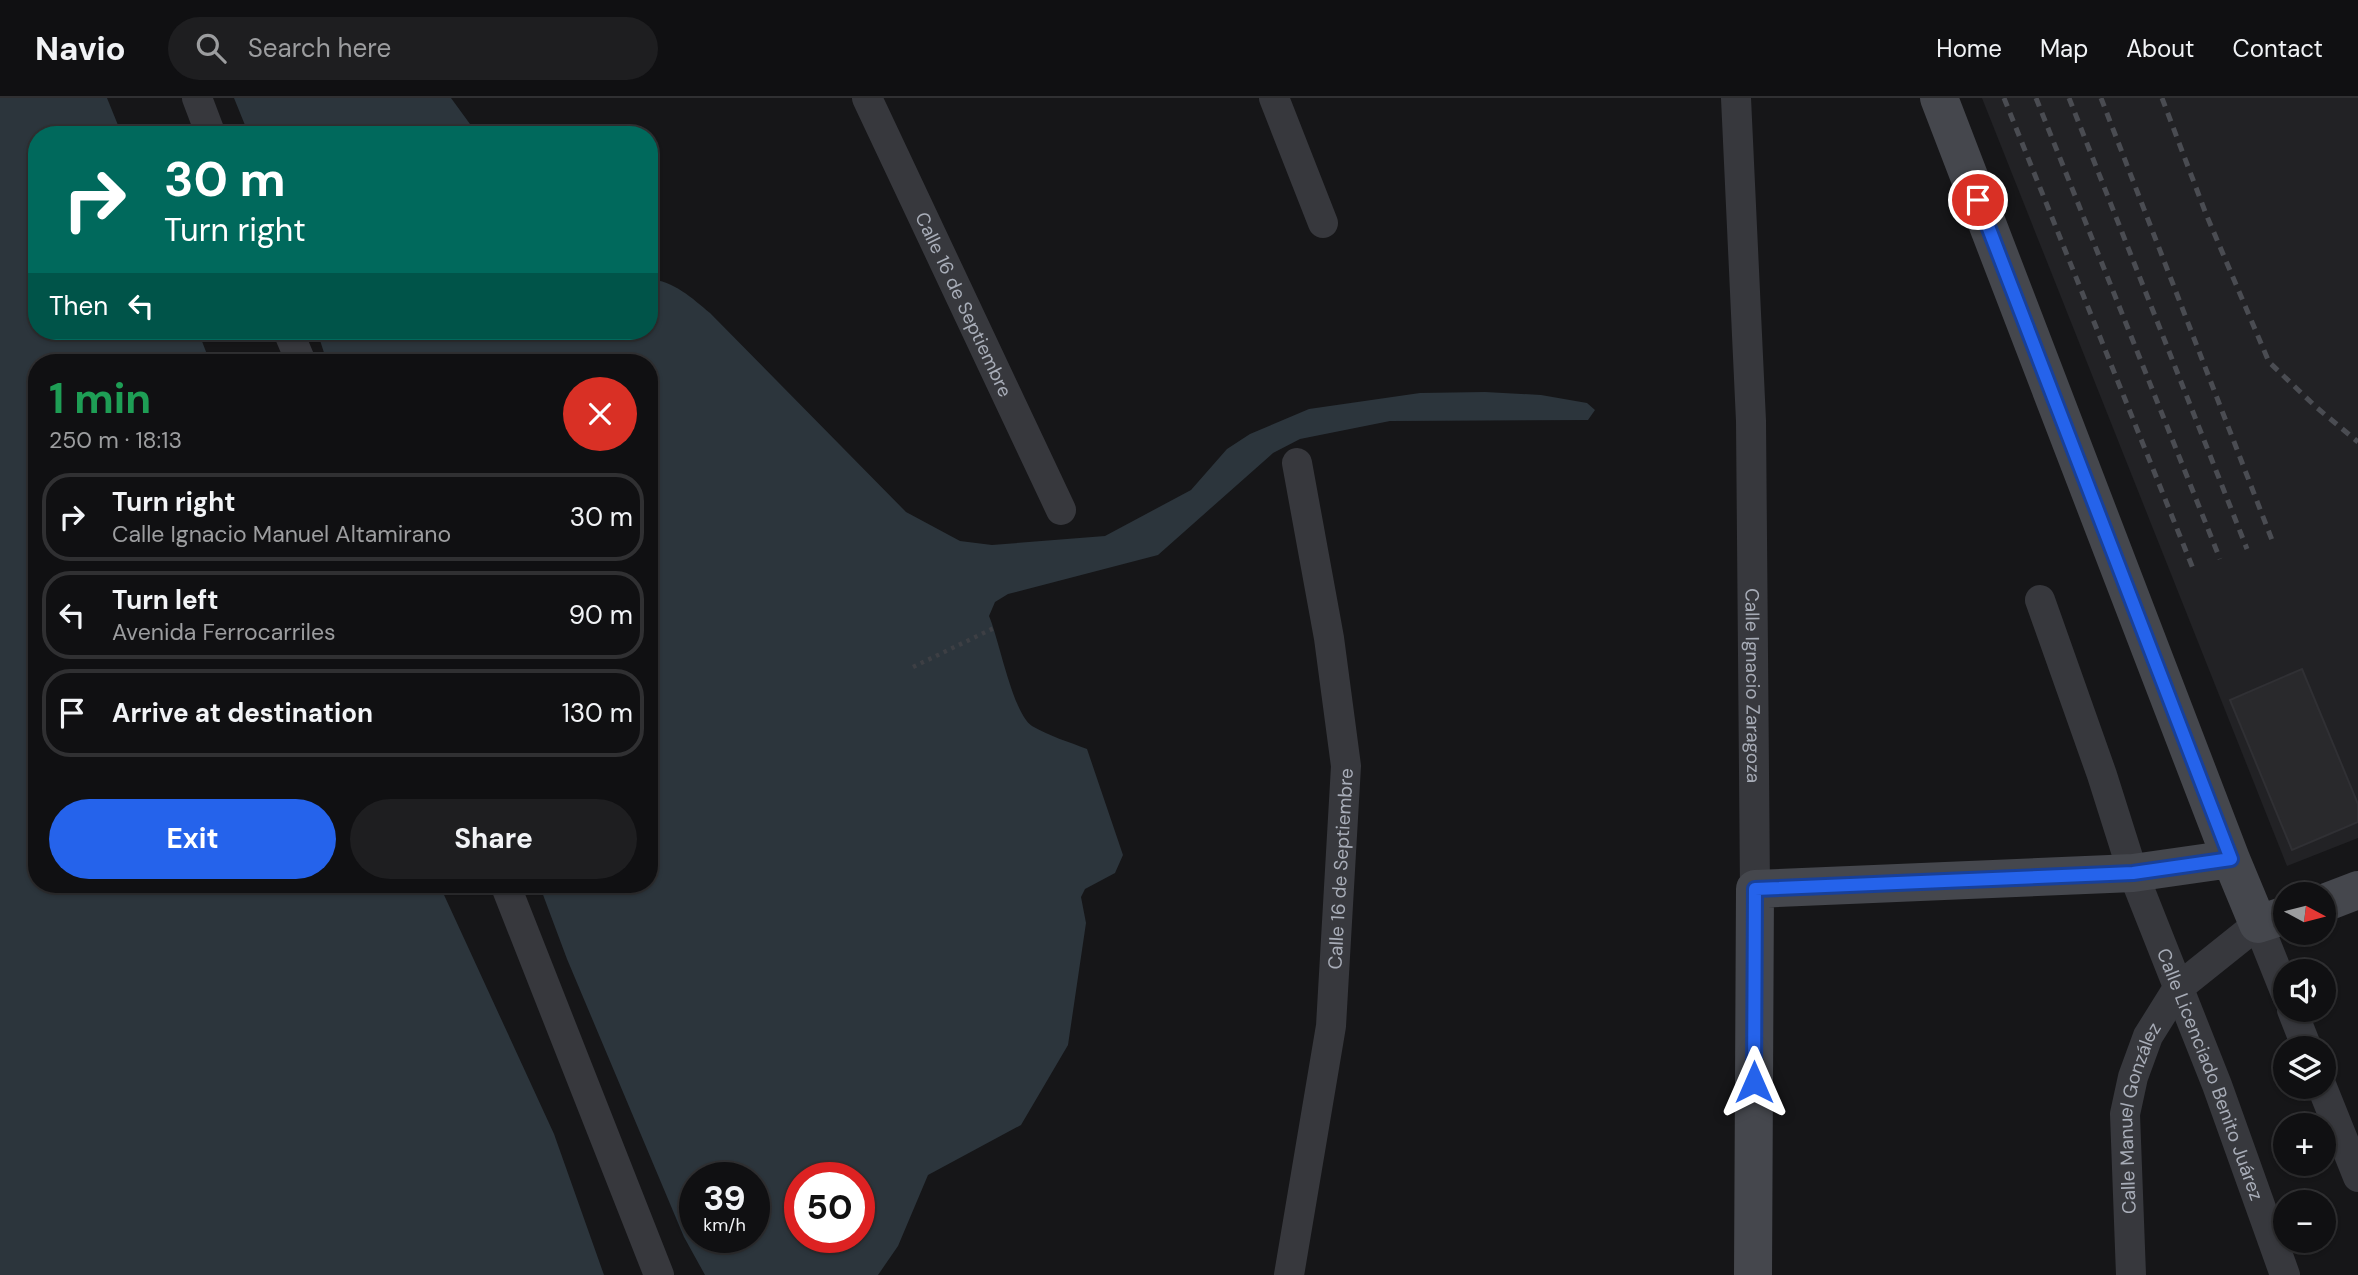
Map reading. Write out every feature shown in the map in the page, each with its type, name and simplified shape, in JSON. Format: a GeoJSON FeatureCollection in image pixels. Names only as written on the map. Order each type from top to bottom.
{"type":"FeatureCollection","features":[{"type":"Feature","properties":{"kind":"main road"},"geometry":{"type":"LineString","coordinates":[[1938,98],[2231,859],[2272,920]]}},
{"type":"Feature","properties":{"kind":"main road"},"geometry":{"type":"LineString","coordinates":[[1755,889],[2133,873],[2231,859]]}},
{"type":"Feature","properties":{"kind":"main road","name":"Calle Ignacio Zaragoza"},"geometry":{"type":"LineString","coordinates":[[1753,1275],[1755,889]]}},
{"type":"Feature","properties":{"kind":"main road"},"geometry":{"type":"LineString","coordinates":[[2336,898],[2358,890]]}},
{"type":"Feature","properties":{"kind":"street"},"geometry":{"type":"LineString","coordinates":[[197,98],[208,126]]}},
{"type":"Feature","properties":{"kind":"street","name":"Calle 16 de Septiembre"},"geometry":{"type":"LineString","coordinates":[[867,98],[1061,510]]}},
{"type":"Feature","properties":{"kind":"street"},"geometry":{"type":"LineString","coordinates":[[1274,98],[1323,223]]}},
{"type":"Feature","properties":{"kind":"street","name":"Calle Ignacio Zaragoza"},"geometry":{"type":"LineString","coordinates":[[1736,98],[1751,421],[1755,889]]}},
{"type":"Feature","properties":{"kind":"street","name":"Calle 16 de Septiembre"},"geometry":{"type":"LineString","coordinates":[[1289,1275],[1331,1026],[1346,766],[1329,638],[1297,463]]}},
{"type":"Feature","properties":{"kind":"street","name":"Calle Licenciado Benito Juárez"},"geometry":{"type":"LineString","coordinates":[[2040,600],[2102,775],[2133,873],[2217,1085],[2285,1275]]}},
{"type":"Feature","properties":{"kind":"street"},"geometry":{"type":"LineString","coordinates":[[509,893],[659,1275]]}},
{"type":"Feature","properties":{"kind":"street"},"geometry":{"type":"LineString","coordinates":[[2272,920],[2279,959]]}},
{"type":"Feature","properties":{"kind":"street","name":"Calle Manuel González"},"geometry":{"type":"LineString","coordinates":[[2131,1275],[2125,1114],[2133,1077],[2148,1036],[2178,988],[2272,920]]}},
{"type":"Feature","properties":{"kind":"street"},"geometry":{"type":"LineString","coordinates":[[2327,1099],[2358,1177]]}},
{"type":"Feature","properties":{"kind":"path"},"geometry":{"type":"LineString","coordinates":[[914,667],[994,628]]}},
{"type":"Feature","properties":{"kind":"shaded area"},"geometry":{"type":"Polygon","coordinates":[[[0,98],[107,98],[118,126],[28,126],[28,340],[201,340],[207,354],[28,354],[28,893],[443,893],[554,1134],[604,1275],[0,1275],[0,98]]]}},
{"type":"Feature","properties":{"kind":"shaded area"},"geometry":{"type":"Polygon","coordinates":[[[234,98],[451,98],[471,126],[245,126],[234,98]]]}},
{"type":"Feature","properties":{"kind":"shaded area"},"geometry":{"type":"Polygon","coordinates":[[[1982,98],[2358,98],[2358,838],[2287,866],[1982,98]]]}},
{"type":"Feature","properties":{"kind":"shaded area"},"geometry":{"type":"Polygon","coordinates":[[[658,280],[675,287],[710,313],[906,512],[960,541],[992,545],[1105,536],[1191,490],[1227,449],[1250,434],[1309,409],[1420,393],[1485,392],[1541,395],[1587,403],[1595,410],[1588,420],[1390,421],[1300,439],[1273,453],[1158,555],[1008,594],[995,602],[989,616],[1007,675],[1025,719],[1032,726],[1052,736],[1087,749],[1123,855],[1115,873],[1085,889],[1081,897],[1086,923],[1068,1045],[1021,1125],[928,1175],[898,1246],[878,1275],[705,1275],[693,1253],[770,1253],[770,1162],[679,1162],[679,1225],[567,959],[542,893],[658,893],[658,354],[324,354],[320,340],[658,340],[658,280]]]}},
{"type":"Feature","properties":{"kind":"building"},"geometry":{"type":"Polygon","coordinates":[[[2302,669],[2358,804],[2358,822],[2292,850],[2230,700],[2302,669]]]}},
{"type":"Feature","properties":{"kind":"railway"},"geometry":{"type":"LineString","coordinates":[[2004,98],[2194,571]]}},
{"type":"Feature","properties":{"kind":"railway"},"geometry":{"type":"LineString","coordinates":[[2036,98],[2220,559]]}},
{"type":"Feature","properties":{"kind":"railway"},"geometry":{"type":"LineString","coordinates":[[2069,98],[2247,549]]}},
{"type":"Feature","properties":{"kind":"railway"},"geometry":{"type":"LineString","coordinates":[[2101,98],[2272,540]]}},
{"type":"Feature","properties":{"kind":"railway"},"geometry":{"type":"LineString","coordinates":[[2162,98],[2206,214],[2269,362],[2358,442]]}},
{"type":"Feature","properties":{"kind":"route"},"geometry":{"type":"LineString","coordinates":[[1754,1082],[1755,889],[2133,873],[2231,859],[1978,200]]}}]}
